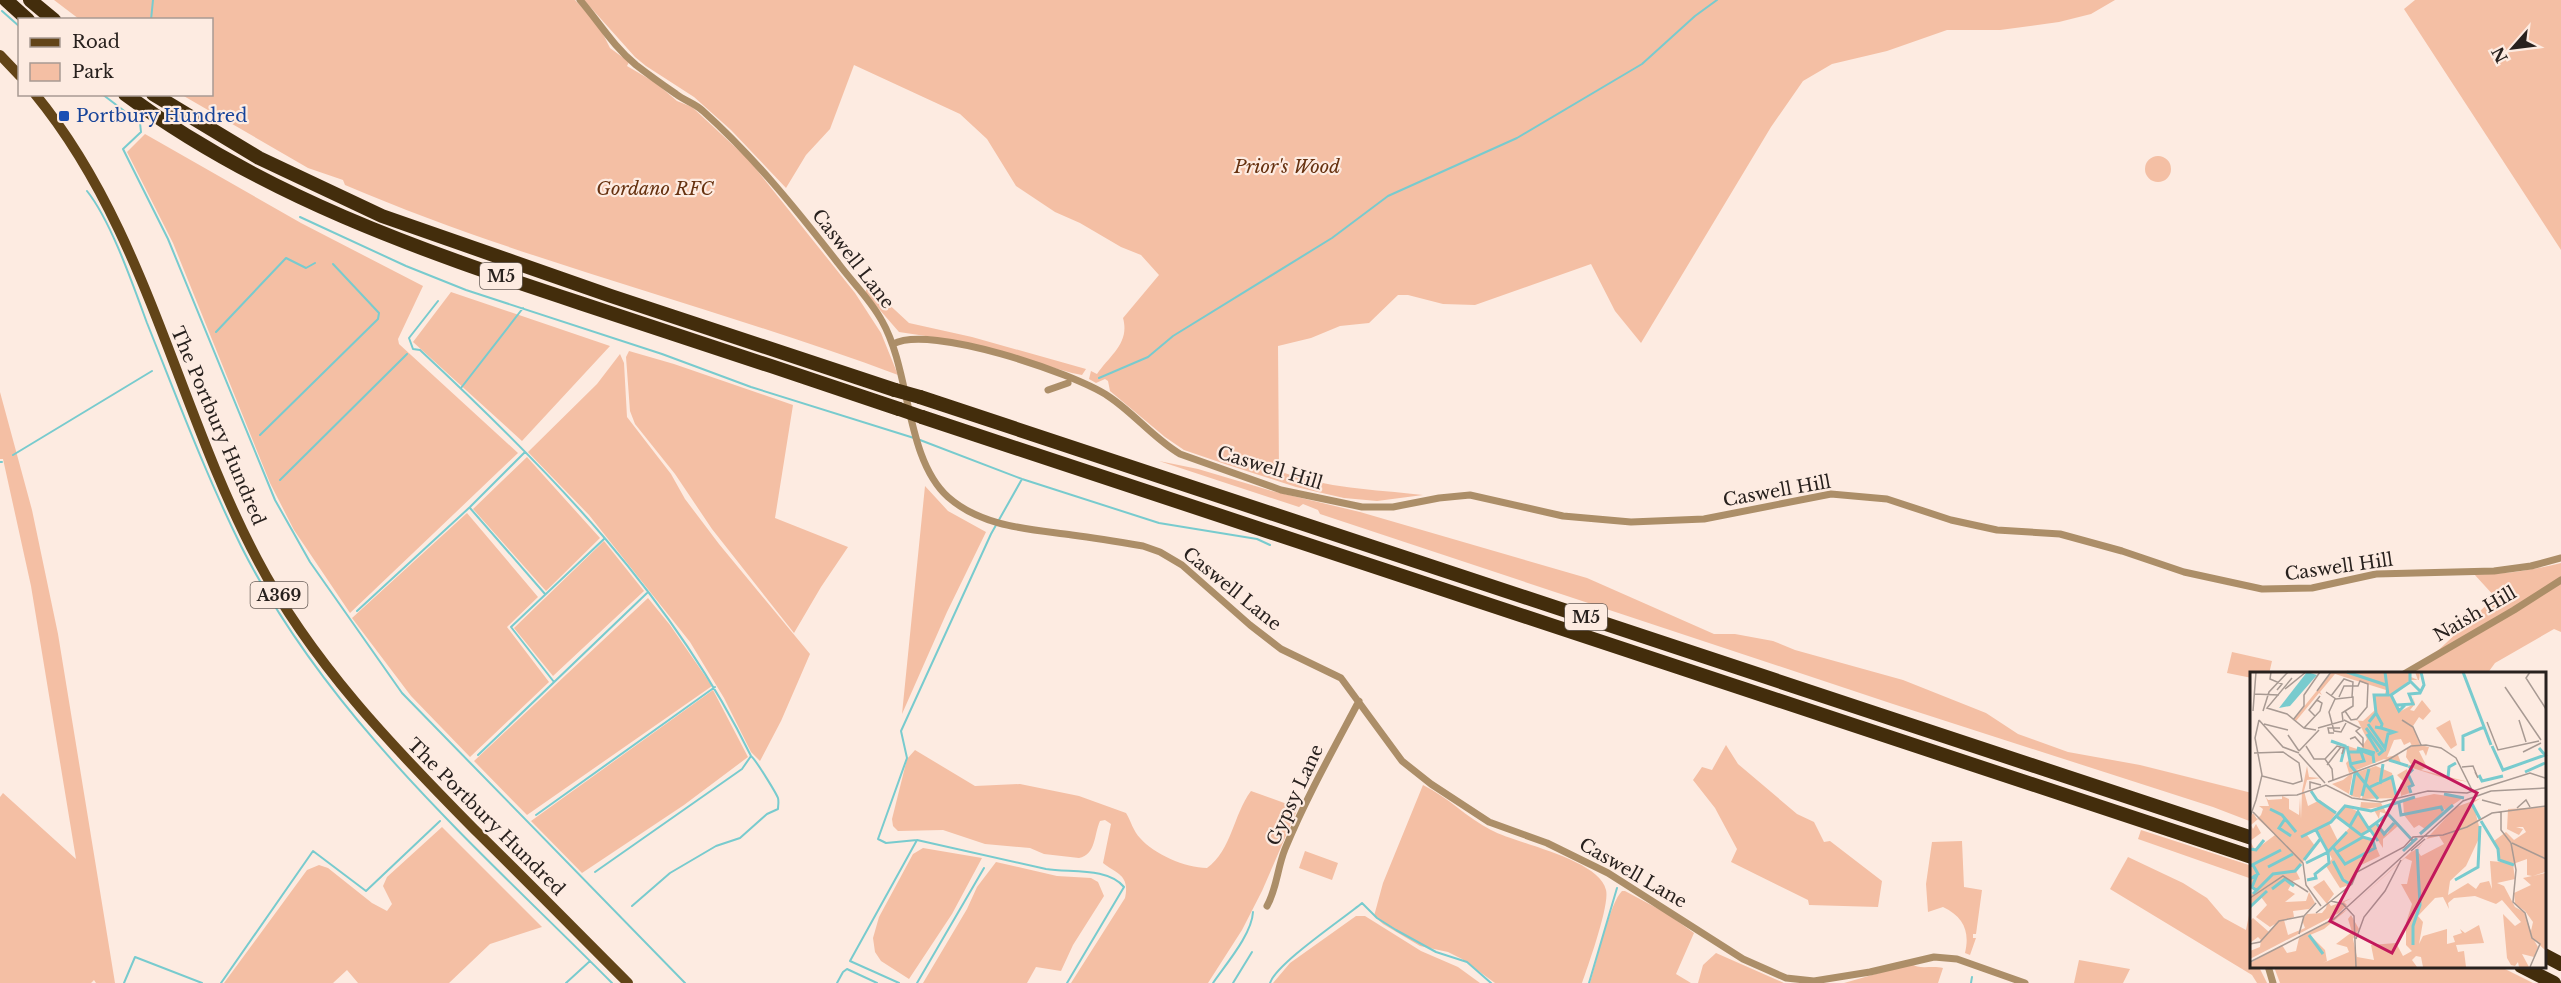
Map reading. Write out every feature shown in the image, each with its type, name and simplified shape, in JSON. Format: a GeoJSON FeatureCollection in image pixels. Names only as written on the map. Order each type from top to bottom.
{"type":"FeatureCollection","features":[{"type":"Feature","properties":{"kind":"highway"},"geometry":{"type":"LineString","coordinates":[[6,0],[26,18]]}},
{"type":"Feature","properties":{"kind":"highway"},"geometry":{"type":"LineString","coordinates":[[30,0],[52,18]]}},
{"type":"Feature","properties":{"kind":"highway","name":"M5"},"geometry":{"type":"LineString","coordinates":[[128,96],[156,117],[230,162],[294,196],[351,222],[521,283],[2250,855]]}},
{"type":"Feature","properties":{"kind":"highway","name":"M5"},"geometry":{"type":"LineString","coordinates":[[156,96],[259,158],[382,216],[590,289],[2250,837]]}},
{"type":"Feature","properties":{"kind":"highway"},"geometry":{"type":"LineString","coordinates":[[2546,956],[2561,964]]}},
{"type":"Feature","properties":{"kind":"highway"},"geometry":{"type":"LineString","coordinates":[[2525,968],[2554,983]]}},
{"type":"Feature","properties":{"kind":"main road"},"geometry":{"type":"LineString","coordinates":[[1,58],[18,74]]}},
{"type":"Feature","properties":{"kind":"main road","name":"The Portbury Hundred"},"geometry":{"type":"LineString","coordinates":[[37,96],[65,132],[85,166],[133,260],[220,484],[258,561],[293,618],[336,679],[395,749],[628,983]]}},
{"type":"Feature","properties":{"kind":"street","name":"Caswell Lane"},"geometry":{"type":"LineString","coordinates":[[580,0],[603,27],[613,44],[636,65],[678,96],[701,109],[759,166],[882,320],[893,344],[912,423],[924,459],[934,479],[947,496],[955,502],[980,518],[1004,525],[1098,538],[1143,546],[1160,552],[1182,565],[1281,649],[1341,678],[1409,767],[1482,818],[1500,828],[1547,843],[1608,873],[1654,900],[1728,951],[1775,974],[1800,980],[1829,980],[1934,957],[1957,959],[2025,983]]}},
{"type":"Feature","properties":{"kind":"street","name":"Caswell Hill"},"geometry":{"type":"LineString","coordinates":[[893,344],[903,340],[918,339],[969,346],[1057,372],[1108,396],[1165,445],[1180,454],[1281,490],[1362,507],[1394,507],[1439,498],[1470,495],[1563,516],[1631,522],[1704,519],[1831,494],[1887,499],[1951,520],[1997,530],[2060,534],[2122,551],[2184,572],[2262,589],[2312,588],[2376,574],[2494,571],[2531,566],[2561,558]]}},
{"type":"Feature","properties":{"kind":"street"},"geometry":{"type":"LineString","coordinates":[[1057,372],[1051,389],[1068,383]]}},
{"type":"Feature","properties":{"kind":"street","name":"Naish Hill"},"geometry":{"type":"LineString","coordinates":[[2407,672],[2561,580]]}},
{"type":"Feature","properties":{"kind":"street","name":"Gypsy Lane"},"geometry":{"type":"LineString","coordinates":[[1267,906],[1275,892],[1275,880],[1283,855],[1309,793],[1359,701]]}},
{"type":"Feature","properties":{"kind":"street"},"geometry":{"type":"LineString","coordinates":[[2269,968],[2273,983]]}},
{"type":"Feature","properties":{"kind":"green space","name":"Gordano RFC"},"geometry":{"type":"Polygon","coordinates":[[[54,0],[575,0],[599,26],[610,48],[629,62],[627,66],[656,83],[677,101],[692,107],[748,159],[855,293],[881,333],[898,375],[760,327],[482,238],[345,185],[343,180],[308,168],[184,96],[213,96],[213,18],[78,18],[54,0]]]}},
{"type":"Feature","properties":{"kind":"green space","name":"Prior's Wood"},"geometry":{"type":"Polygon","coordinates":[[[584,0],[2115,0],[2091,14],[2059,22],[2000,30],[1947,30],[1887,51],[1832,64],[1803,81],[1771,127],[1641,343],[1615,311],[1591,264],[1475,305],[1443,304],[1408,295],[1398,295],[1369,323],[1340,326],[1311,338],[1278,346],[1279,471],[1333,485],[1423,495],[1377,501],[1344,498],[1296,487],[1184,450],[1110,391],[1108,381],[1105,379],[1096,383],[1089,379],[1091,371],[1097,374],[1118,348],[1124,335],[1123,318],[1159,275],[1141,255],[1055,212],[1016,186],[987,139],[960,114],[854,65],[830,129],[806,155],[786,188],[731,130],[694,97],[635,57],[584,0]]]}},
{"type":"Feature","properties":{"kind":"green space"},"geometry":{"type":"Polygon","coordinates":[[[2415,0],[2561,0],[2561,250],[2404,9],[2415,0]]]}},
{"type":"Feature","properties":{"kind":"green space"},"geometry":{"type":"Polygon","coordinates":[[[145,134],[301,223],[423,286],[398,339],[399,344],[518,453],[350,613],[294,530],[270,483],[173,243],[127,152],[145,134]]]}},
{"type":"Feature","properties":{"kind":"green space"},"geometry":{"type":"Polygon","coordinates":[[[2158,156],[2167,160],[2171,169],[2167,178],[2158,182],[2149,178],[2145,169],[2149,160],[2158,156]]]}},
{"type":"Feature","properties":{"kind":"green space"},"geometry":{"type":"Polygon","coordinates":[[[868,285],[909,323],[972,337],[1086,369],[1082,375],[959,341],[899,332],[865,293],[868,285]]]}},
{"type":"Feature","properties":{"kind":"green space"},"geometry":{"type":"Polygon","coordinates":[[[451,292],[610,346],[522,441],[413,342],[451,292]]]}},
{"type":"Feature","properties":{"kind":"green space"},"geometry":{"type":"Polygon","coordinates":[[[629,351],[793,405],[775,518],[848,547],[794,633],[712,529],[675,474],[635,424],[630,411],[626,357],[629,351]]]}},
{"type":"Feature","properties":{"kind":"green space"},"geometry":{"type":"Polygon","coordinates":[[[620,354],[624,363],[627,417],[671,474],[685,499],[719,544],[810,654],[781,721],[760,761],[751,752],[724,698],[690,642],[589,515],[528,452],[597,384],[620,354]]]}},
{"type":"Feature","properties":{"kind":"green space"},"geometry":{"type":"Polygon","coordinates":[[[0,392],[32,510],[58,634],[115,983],[96,983],[94,980],[91,983],[0,983],[0,797],[3,793],[76,859],[31,586],[3,459],[0,459],[0,392]]]}},
{"type":"Feature","properties":{"kind":"green space"},"geometry":{"type":"Polygon","coordinates":[[[527,457],[600,538],[546,591],[473,509],[527,457]]]}},
{"type":"Feature","properties":{"kind":"green space"},"geometry":{"type":"Polygon","coordinates":[[[1159,461],[1198,469],[1272,491],[1360,512],[1587,578],[1714,634],[1735,634],[1773,641],[1795,650],[1903,680],[1986,713],[2018,734],[2068,752],[2140,765],[2250,792],[2250,821],[2213,807],[1893,704],[1320,514],[1318,510],[1303,504],[1299,507],[1159,461]]]}},
{"type":"Feature","properties":{"kind":"green space"},"geometry":{"type":"Polygon","coordinates":[[[925,486],[948,511],[986,532],[947,612],[902,714],[925,486]]]}},
{"type":"Feature","properties":{"kind":"green space"},"geometry":{"type":"Polygon","coordinates":[[[467,513],[538,597],[507,627],[549,682],[470,757],[411,696],[352,618],[467,513]]]}},
{"type":"Feature","properties":{"kind":"green space"},"geometry":{"type":"Polygon","coordinates":[[[604,541],[644,591],[553,676],[514,628],[604,541]]]}},
{"type":"Feature","properties":{"kind":"green space"},"geometry":{"type":"Polygon","coordinates":[[[2561,563],[2561,632],[2554,629],[2495,663],[2488,672],[2415,672],[2495,597],[2474,574],[2518,572],[2561,563]]]}},
{"type":"Feature","properties":{"kind":"green space"},"geometry":{"type":"Polygon","coordinates":[[[648,598],[670,625],[712,686],[527,815],[474,761],[648,598]]]}},
{"type":"Feature","properties":{"kind":"green space"},"geometry":{"type":"Polygon","coordinates":[[[2232,652],[2272,661],[2269,672],[2250,672],[2250,678],[2227,673],[2232,652]]]}},
{"type":"Feature","properties":{"kind":"green space"},"geometry":{"type":"Polygon","coordinates":[[[713,690],[748,757],[684,805],[582,873],[531,821],[713,690]]]}},
{"type":"Feature","properties":{"kind":"green space"},"geometry":{"type":"Polygon","coordinates":[[[1726,745],[1738,764],[1797,814],[1814,822],[1824,842],[1830,841],[1882,881],[1878,907],[1809,905],[1808,900],[1731,862],[1737,849],[1715,808],[1693,780],[1702,767],[1712,770],[1726,745]]]}},
{"type":"Feature","properties":{"kind":"green space"},"geometry":{"type":"Polygon","coordinates":[[[915,750],[975,786],[1020,784],[1079,796],[1126,813],[1134,829],[1146,844],[1162,855],[1189,866],[1207,868],[1215,861],[1222,852],[1251,791],[1298,808],[1262,891],[1242,930],[1208,983],[1071,983],[1125,898],[1124,880],[1103,863],[1111,824],[1105,820],[1100,821],[1092,848],[1089,853],[1079,858],[1044,854],[1030,848],[985,844],[943,830],[898,831],[893,826],[892,819],[907,759],[915,750]]]}},
{"type":"Feature","properties":{"kind":"green space"},"geometry":{"type":"Polygon","coordinates":[[[1423,785],[1491,830],[1573,861],[1600,879],[1606,890],[1605,908],[1582,983],[1495,983],[1462,959],[1448,952],[1420,946],[1374,916],[1383,883],[1423,785]]]}},
{"type":"Feature","properties":{"kind":"green space"},"geometry":{"type":"Polygon","coordinates":[[[442,827],[542,927],[490,944],[449,983],[358,983],[347,970],[333,983],[224,983],[307,870],[319,865],[328,868],[372,903],[387,911],[392,904],[383,886],[387,877],[442,827]]]}},
{"type":"Feature","properties":{"kind":"green space"},"geometry":{"type":"Polygon","coordinates":[[[2141,830],[2250,865],[2250,878],[2138,839],[2141,830]]]}},
{"type":"Feature","properties":{"kind":"green space"},"geometry":{"type":"Polygon","coordinates":[[[1962,841],[1964,887],[1982,890],[1976,934],[1973,934],[1973,938],[1976,938],[1970,955],[1965,953],[1967,938],[1961,920],[1943,907],[1928,912],[1926,884],[1932,842],[1962,841]]]}},
{"type":"Feature","properties":{"kind":"green space"},"geometry":{"type":"Polygon","coordinates":[[[923,848],[982,858],[952,914],[909,979],[881,961],[875,952],[873,938],[879,917],[913,854],[923,848]]]}},
{"type":"Feature","properties":{"kind":"green space"},"geometry":{"type":"Polygon","coordinates":[[[1305,851],[1338,863],[1332,880],[1299,868],[1305,851]]]}},
{"type":"Feature","properties":{"kind":"green space"},"geometry":{"type":"Polygon","coordinates":[[[2128,857],[2183,883],[2207,898],[2224,918],[2246,930],[2250,915],[2250,968],[2260,968],[2267,983],[2257,983],[2252,975],[2110,889],[2128,857]]]}},
{"type":"Feature","properties":{"kind":"green space"},"geometry":{"type":"Polygon","coordinates":[[[996,862],[1057,876],[1091,878],[1098,882],[1104,896],[1073,945],[1061,971],[1036,967],[1027,983],[923,983],[967,909],[977,887],[996,862]]]}},
{"type":"Feature","properties":{"kind":"green space"},"geometry":{"type":"Polygon","coordinates":[[[1622,891],[1666,913],[1694,933],[1676,974],[1691,983],[1590,983],[1608,920],[1617,897],[1622,891]]]}},
{"type":"Feature","properties":{"kind":"green space"},"geometry":{"type":"Polygon","coordinates":[[[1356,916],[1365,916],[1421,951],[1458,967],[1480,983],[1273,983],[1290,963],[1356,916]]]}},
{"type":"Feature","properties":{"kind":"green space"},"geometry":{"type":"Polygon","coordinates":[[[1716,953],[1784,983],[1698,983],[1703,965],[1716,953]]]}},
{"type":"Feature","properties":{"kind":"green space"},"geometry":{"type":"Polygon","coordinates":[[[2079,960],[2130,969],[2123,983],[2074,983],[2079,960]]]}},
{"type":"Feature","properties":{"kind":"green space"},"geometry":{"type":"Polygon","coordinates":[[[1911,964],[1918,967],[1943,968],[1938,983],[1844,983],[1911,964]]]}},
{"type":"Feature","properties":{"kind":"green space"},"geometry":{"type":"Polygon","coordinates":[[[2274,968],[2503,968],[2533,983],[2280,983],[2274,968]]]}},
{"type":"Feature","properties":{"kind":"waterway"},"geometry":{"type":"LineString","coordinates":[[151,18],[153,0]]}},
{"type":"Feature","properties":{"kind":"waterway"},"geometry":{"type":"LineString","coordinates":[[1099,378],[1148,357],[1173,336],[1332,238],[1388,196],[1517,138],[1642,64],[1695,16],[1717,0]]}},
{"type":"Feature","properties":{"kind":"waterway"},"geometry":{"type":"LineString","coordinates":[[2,11],[18,25]]}},
{"type":"Feature","properties":{"kind":"waterway"},"geometry":{"type":"LineString","coordinates":[[105,96],[140,123],[141,132],[123,149],[168,239],[275,500],[310,562],[402,693],[685,983]]}},
{"type":"Feature","properties":{"kind":"waterway"},"geometry":{"type":"LineString","coordinates":[[87,191],[105,219],[121,254],[215,491],[241,546],[276,609],[317,668],[361,725],[409,779],[612,983]]}},
{"type":"Feature","properties":{"kind":"waterway"},"geometry":{"type":"LineString","coordinates":[[300,217],[406,266],[466,290],[662,354],[751,387],[914,438]]}},
{"type":"Feature","properties":{"kind":"waterway"},"geometry":{"type":"LineString","coordinates":[[216,332],[286,258],[306,268],[315,263]]}},
{"type":"Feature","properties":{"kind":"waterway"},"geometry":{"type":"LineString","coordinates":[[260,435],[378,319],[379,313],[333,264]]}},
{"type":"Feature","properties":{"kind":"waterway"},"geometry":{"type":"LineString","coordinates":[[438,301],[409,338],[413,349],[420,350],[515,442],[605,538],[684,642],[778,798],[778,809],[767,814],[740,838],[716,846],[670,873],[632,906]]}},
{"type":"Feature","properties":{"kind":"waterway"},"geometry":{"type":"LineString","coordinates":[[461,388],[523,308]]}},
{"type":"Feature","properties":{"kind":"waterway"},"geometry":{"type":"LineString","coordinates":[[280,480],[407,354]]}},
{"type":"Feature","properties":{"kind":"waterway"},"geometry":{"type":"LineString","coordinates":[[13,455],[152,371]]}},
{"type":"Feature","properties":{"kind":"waterway"},"geometry":{"type":"LineString","coordinates":[[920,440],[1022,479],[1159,523],[1257,539],[1270,545]]}},
{"type":"Feature","properties":{"kind":"waterway"},"geometry":{"type":"LineString","coordinates":[[357,611],[470,507],[525,452]]}},
{"type":"Feature","properties":{"kind":"waterway"},"geometry":{"type":"LineString","coordinates":[[899,983],[850,961],[917,840],[886,843],[878,839],[907,758],[901,731],[991,534],[1022,479]]}},
{"type":"Feature","properties":{"kind":"waterway"},"geometry":{"type":"LineString","coordinates":[[470,508],[545,594]]}},
{"type":"Feature","properties":{"kind":"waterway"},"geometry":{"type":"LineString","coordinates":[[554,682],[511,627],[604,539]]}},
{"type":"Feature","properties":{"kind":"waterway"},"geometry":{"type":"LineString","coordinates":[[478,755],[647,593]]}},
{"type":"Feature","properties":{"kind":"waterway"},"geometry":{"type":"LineString","coordinates":[[536,815],[715,687]]}},
{"type":"Feature","properties":{"kind":"waterway"},"geometry":{"type":"LineString","coordinates":[[595,872],[742,769],[751,756]]}},
{"type":"Feature","properties":{"kind":"waterway"},"geometry":{"type":"LineString","coordinates":[[221,983],[313,851],[366,891],[440,821]]}},
{"type":"Feature","properties":{"kind":"waterway"},"geometry":{"type":"LineString","coordinates":[[917,840],[1046,869],[1108,876],[1124,887],[1067,983]]}},
{"type":"Feature","properties":{"kind":"waterway"},"geometry":{"type":"LineString","coordinates":[[917,983],[984,868]]}},
{"type":"Feature","properties":{"kind":"waterway"},"geometry":{"type":"LineString","coordinates":[[1589,983],[1617,888]]}},
{"type":"Feature","properties":{"kind":"waterway"},"geometry":{"type":"LineString","coordinates":[[1270,983],[1275,974],[1297,953],[1362,903],[1377,918],[1396,930],[1436,952],[1467,962],[1491,983]]}},
{"type":"Feature","properties":{"kind":"waterway"},"geometry":{"type":"LineString","coordinates":[[1213,983],[1243,939],[1252,921],[1253,912]]}},
{"type":"Feature","properties":{"kind":"waterway"},"geometry":{"type":"LineString","coordinates":[[1233,983],[1252,952]]}},
{"type":"Feature","properties":{"kind":"waterway"},"geometry":{"type":"LineString","coordinates":[[124,983],[135,957],[202,983]]}},
{"type":"Feature","properties":{"kind":"waterway"},"geometry":{"type":"LineString","coordinates":[[566,983],[590,961]]}},
{"type":"Feature","properties":{"kind":"waterway"},"geometry":{"type":"LineString","coordinates":[[837,983],[847,969],[877,983]]}},
{"type":"Feature","properties":{"kind":"waterway"},"geometry":{"type":"LineString","coordinates":[[1971,983],[1972,977]]}},
{"type":"Feature","properties":{"kind":"place","name":"Portbury Hundred"},"geometry":{"type":"Point","coordinates":[64,116]}}]}
